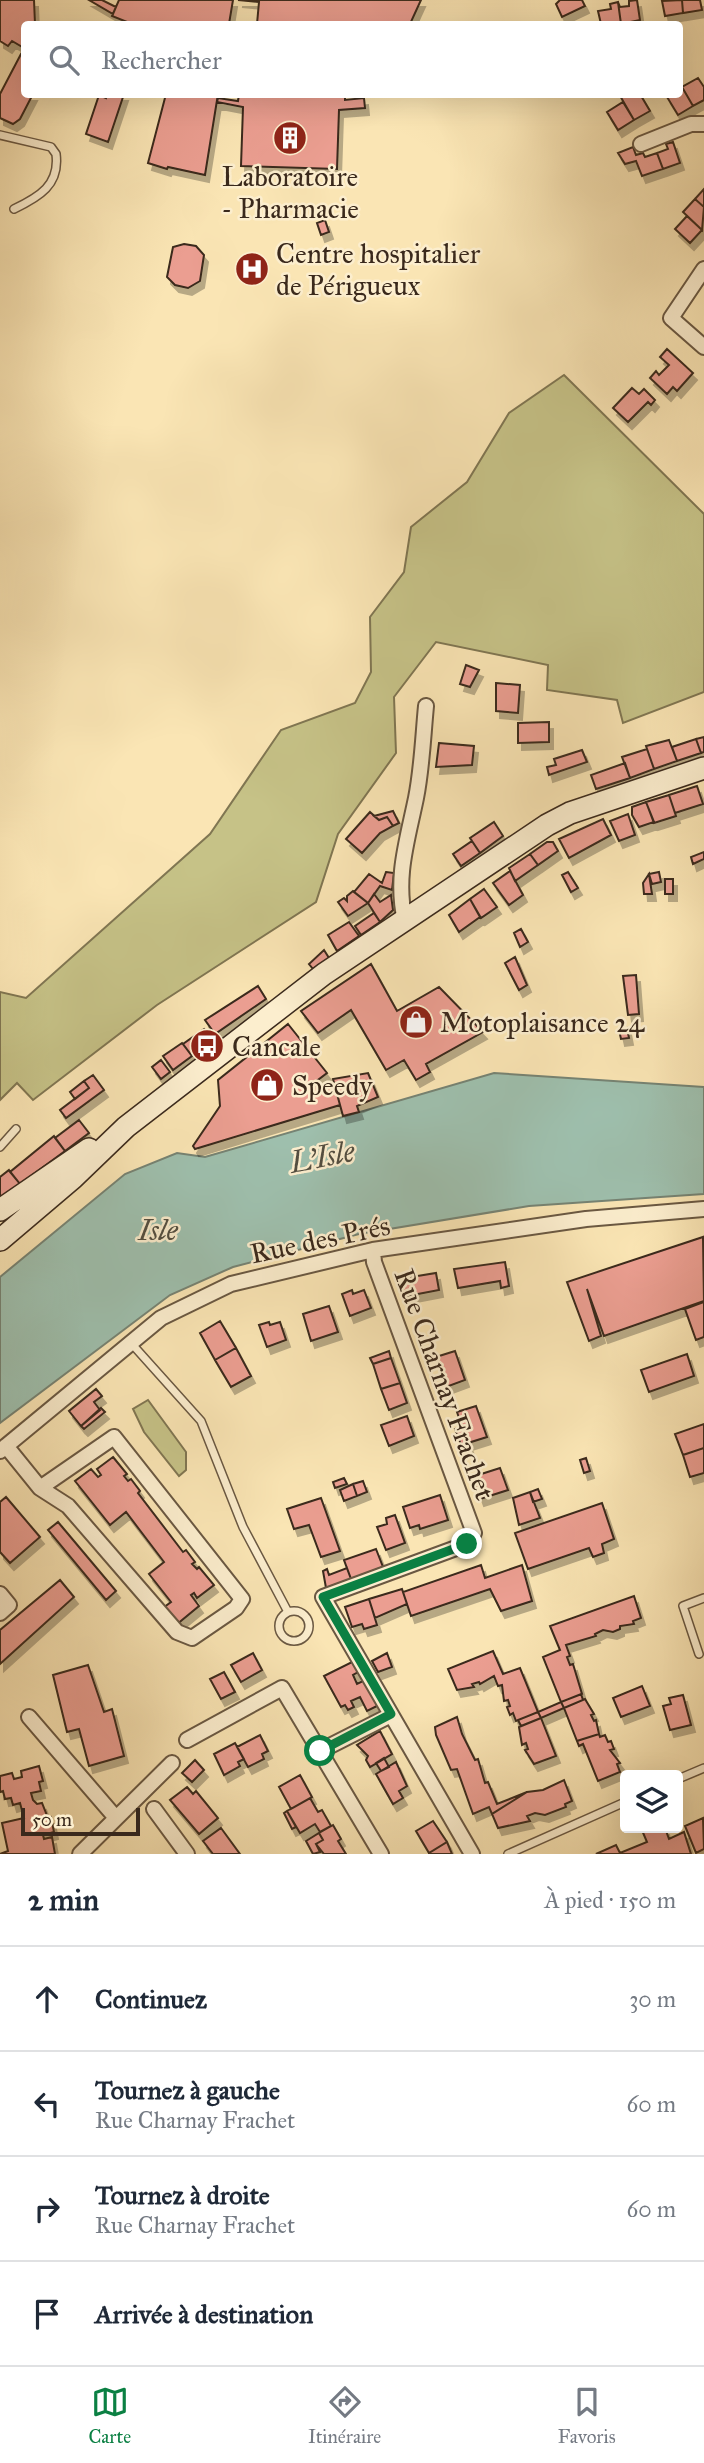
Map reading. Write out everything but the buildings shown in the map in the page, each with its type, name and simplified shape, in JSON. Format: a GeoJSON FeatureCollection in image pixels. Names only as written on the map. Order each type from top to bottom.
{"type":"FeatureCollection","features":[{"type":"Feature","properties":{"kind":"main road"},"geometry":{"type":"LineString","coordinates":[[0,1210],[126,1127],[324,974],[526,838],[570,813],[704,768]]}},
{"type":"Feature","properties":{"kind":"main road"},"geometry":{"type":"LineString","coordinates":[[1,1237],[73,1178],[126,1127]]}},
{"type":"Feature","properties":{"kind":"street"},"geometry":{"type":"LineString","coordinates":[[641,144],[691,124],[704,124]]}},
{"type":"Feature","properties":{"kind":"street"},"geometry":{"type":"LineString","coordinates":[[704,269],[671,318],[704,347]]}},
{"type":"Feature","properties":{"kind":"street"},"geometry":{"type":"LineString","coordinates":[[405,921],[400,879],[404,843],[416,797],[426,706]]}},
{"type":"Feature","properties":{"kind":"street","name":"Rue des Prés"},"geometry":{"type":"LineString","coordinates":[[3,1448],[161,1318],[231,1284],[373,1250],[586,1219],[704,1209]]}},
{"type":"Feature","properties":{"kind":"street","name":"Rue Charnay Frachet"},"geometry":{"type":"LineString","coordinates":[[373,1250],[374,1262],[474,1533],[467,1544],[323,1597],[472,1854]]}},
{"type":"Feature","properties":{"kind":"street"},"geometry":{"type":"LineString","coordinates":[[3,1448],[40,1488],[68,1507],[177,1632],[192,1638],[236,1608],[242,1599],[114,1437],[40,1488]]}},
{"type":"Feature","properties":{"kind":"street"},"geometry":{"type":"LineString","coordinates":[[0,1594],[9,1605],[0,1613]]}},
{"type":"Feature","properties":{"kind":"street"},"geometry":{"type":"LineString","coordinates":[[187,1740],[282,1688],[381,1854]]}},
{"type":"Feature","properties":{"kind":"street"},"geometry":{"type":"LineString","coordinates":[[320,1751],[391,1714]]}},
{"type":"Feature","properties":{"kind":"street"},"geometry":{"type":"LineString","coordinates":[[29,1717],[116,1818]]}},
{"type":"Feature","properties":{"kind":"street"},"geometry":{"type":"LineString","coordinates":[[80,1854],[172,1763]]}},
{"type":"Feature","properties":{"kind":"street"},"geometry":{"type":"LineString","coordinates":[[155,1809],[187,1854]]}},
{"type":"Feature","properties":{"kind":"lane"},"geometry":{"type":"LineString","coordinates":[[0,135],[51,147],[55,154],[52,182],[44,192],[14,209]]}},
{"type":"Feature","properties":{"kind":"lane"},"geometry":{"type":"LineString","coordinates":[[0,1147],[16,1129]]}},
{"type":"Feature","properties":{"kind":"lane"},"geometry":{"type":"LineString","coordinates":[[131,1343],[201,1421],[243,1527],[288,1612]]}},
{"type":"Feature","properties":{"kind":"lane"},"geometry":{"type":"LineString","coordinates":[[699,1654],[683,1606],[704,1598]]}},
{"type":"Feature","properties":{"kind":"lane"},"geometry":{"type":"LineString","coordinates":[[288,1612],[298,1612],[308,1621],[308,1630],[303,1638],[293,1641],[281,1634],[281,1619],[288,1612]]}},
{"type":"Feature","properties":{"kind":"lane"},"geometry":{"type":"LineString","coordinates":[[683,1777],[704,1768]]}},
{"type":"Feature","properties":{"kind":"lane"},"geometry":{"type":"LineString","coordinates":[[508,1854],[620,1804]]}},
{"type":"Feature","properties":{"kind":"shaded area"},"geometry":{"type":"Polygon","coordinates":[[[564,375],[704,514],[704,692],[623,723],[617,700],[547,690],[548,665],[436,642],[394,697],[396,753],[338,834],[316,902],[157,1005],[33,1100],[17,1083],[0,1100],[0,992],[26,998],[210,834],[281,730],[355,703],[371,672],[370,617],[404,572],[411,527],[467,482],[509,413],[564,375]]]}},
{"type":"Feature","properties":{"kind":"shaded area"},"geometry":{"type":"Polygon","coordinates":[[[148,1400],[186,1452],[186,1470],[179,1476],[144,1432],[133,1409],[148,1400]]]}},
{"type":"Feature","properties":{"kind":"water"},"geometry":{"type":"Polygon","coordinates":[[[494,1073],[704,1087],[704,1194],[529,1206],[359,1234],[233,1267],[170,1295],[0,1423],[0,1277],[125,1174],[177,1153],[205,1157],[494,1073]]]}},
{"type":"Feature","properties":{"kind":"place","name":"Laboratoire - Pharmacie"},"geometry":{"type":"Point","coordinates":[290,138]}},
{"type":"Feature","properties":{"kind":"place","name":"Centre hospitalier de Périgueux"},"geometry":{"type":"Point","coordinates":[252,269]}},
{"type":"Feature","properties":{"kind":"place","name":"Motoplaisance 24"},"geometry":{"type":"Point","coordinates":[416,1022]}},
{"type":"Feature","properties":{"kind":"place","name":"Cancale"},"geometry":{"type":"Point","coordinates":[207,1046]}},
{"type":"Feature","properties":{"kind":"place","name":"Speedy"},"geometry":{"type":"Point","coordinates":[267,1085]}},
{"type":"Feature","properties":{"kind":"route"},"geometry":{"type":"LineString","coordinates":[[320,1751],[391,1714],[323,1597],[467,1544]]}},
{"type":"Feature","properties":{"kind":"water label","name":"L'Isle"},"geometry":{"type":"Point","coordinates":[322,1157]}},
{"type":"Feature","properties":{"kind":"water label","name":"Isle"},"geometry":{"type":"Point","coordinates":[158,1230]}}]}
